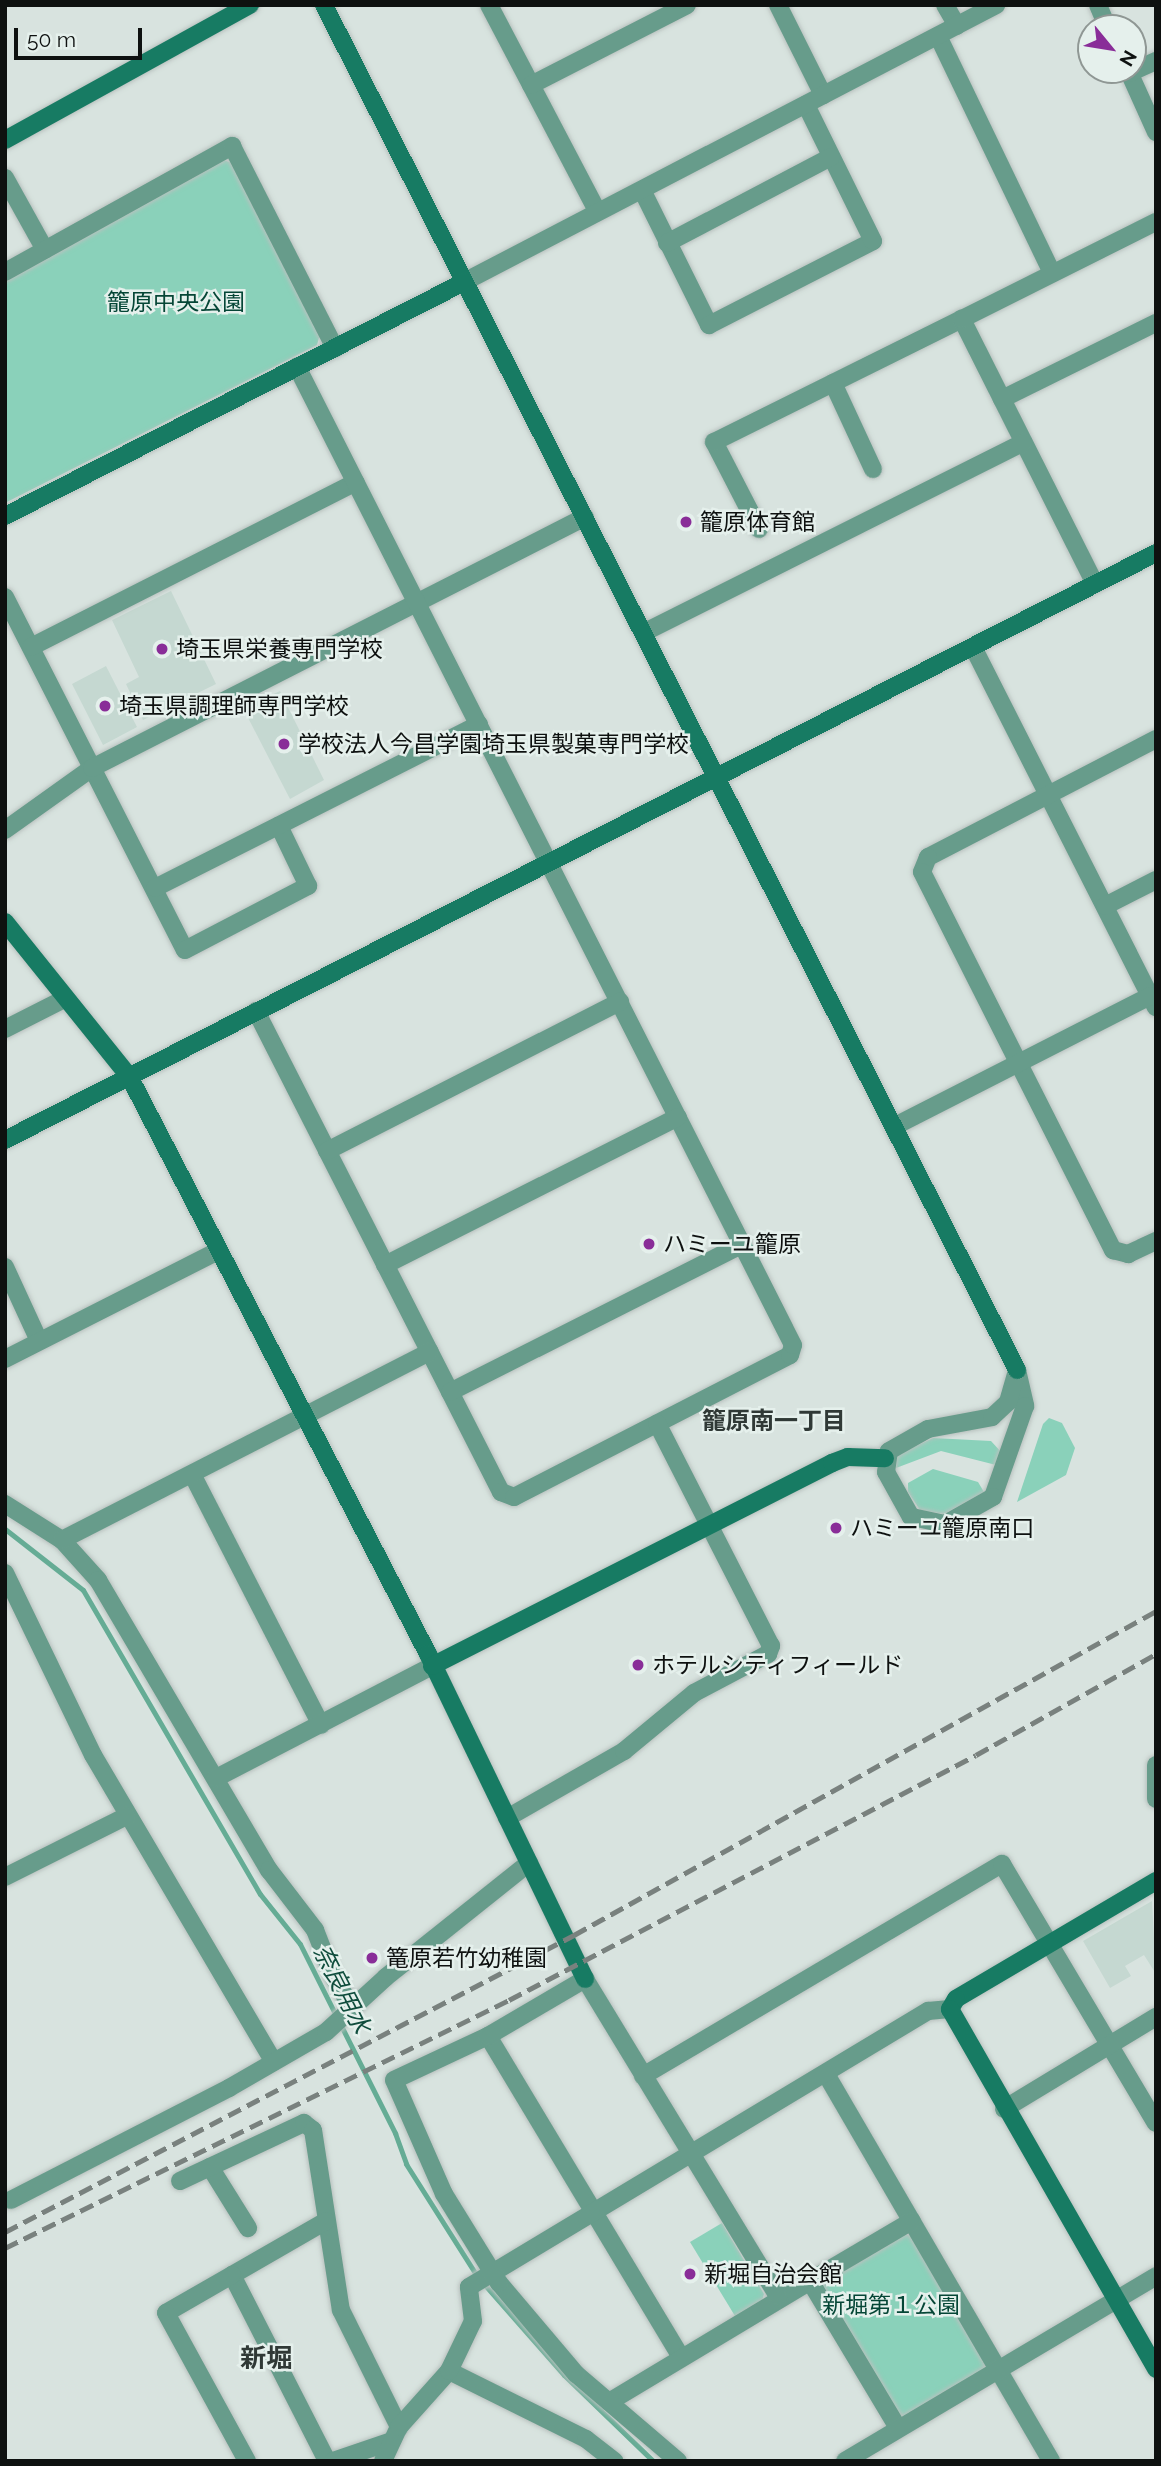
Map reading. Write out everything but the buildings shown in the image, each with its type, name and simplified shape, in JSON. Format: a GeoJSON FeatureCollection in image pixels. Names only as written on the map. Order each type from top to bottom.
{"type":"FeatureCollection","features":[{"type":"Feature","properties":{"kind":"street"},"geometry":{"type":"LineString","coordinates":[[5,140],[250,5]]}},
{"type":"Feature","properties":{"kind":"street"},"geometry":{"type":"LineString","coordinates":[[324,5],[645,632],[1017,1370],[1025,1406],[1000,1485],[984,1505],[945,1524],[921,1522],[904,1509],[886,1472],[885,1458],[895,1446],[928,1429],[992,1418],[1008,1402],[1017,1370]]}},
{"type":"Feature","properties":{"kind":"street"},"geometry":{"type":"LineString","coordinates":[[489,5],[597,211]]}},
{"type":"Feature","properties":{"kind":"street"},"geometry":{"type":"LineString","coordinates":[[531,85],[687,5]]}},
{"type":"Feature","properties":{"kind":"street"},"geometry":{"type":"LineString","coordinates":[[778,5],[823,95]]}},
{"type":"Feature","properties":{"kind":"street"},"geometry":{"type":"LineString","coordinates":[[946,5],[957,26]]}},
{"type":"Feature","properties":{"kind":"street"},"geometry":{"type":"LineString","coordinates":[[5,516],[464,282],[996,5]]}},
{"type":"Feature","properties":{"kind":"street"},"geometry":{"type":"LineString","coordinates":[[938,36],[1052,273]]}},
{"type":"Feature","properties":{"kind":"street"},"geometry":{"type":"LineString","coordinates":[[1134,84],[1156,132]]}},
{"type":"Feature","properties":{"kind":"street"},"geometry":{"type":"LineString","coordinates":[[642,190],[709,325],[873,241],[806,104]]}},
{"type":"Feature","properties":{"kind":"street"},"geometry":{"type":"LineString","coordinates":[[5,272],[232,146],[335,348]]}},
{"type":"Feature","properties":{"kind":"street"},"geometry":{"type":"LineString","coordinates":[[667,243],[831,157]]}},
{"type":"Feature","properties":{"kind":"street"},"geometry":{"type":"LineString","coordinates":[[5,178],[45,250]]}},
{"type":"Feature","properties":{"kind":"street"},"geometry":{"type":"LineString","coordinates":[[759,529],[714,442],[1156,222]]}},
{"type":"Feature","properties":{"kind":"street"},"geometry":{"type":"LineString","coordinates":[[962,319],[1096,584]]}},
{"type":"Feature","properties":{"kind":"street"},"geometry":{"type":"LineString","coordinates":[[1002,399],[1156,323]]}},
{"type":"Feature","properties":{"kind":"street"},"geometry":{"type":"LineString","coordinates":[[256,1011],[501,1492],[514,1497],[790,1355],[793,1345],[743,1244],[297,367]]}},
{"type":"Feature","properties":{"kind":"street"},"geometry":{"type":"LineString","coordinates":[[832,383],[873,469]]}},
{"type":"Feature","properties":{"kind":"street"},"geometry":{"type":"LineString","coordinates":[[645,632],[1024,443]]}},
{"type":"Feature","properties":{"kind":"street"},"geometry":{"type":"LineString","coordinates":[[31,647],[356,482]]}},
{"type":"Feature","properties":{"kind":"street"},"geometry":{"type":"LineString","coordinates":[[5,830],[92,768],[585,517]]}},
{"type":"Feature","properties":{"kind":"street"},"geometry":{"type":"LineString","coordinates":[[5,1140],[1156,553]]}},
{"type":"Feature","properties":{"kind":"street"},"geometry":{"type":"LineString","coordinates":[[5,597],[185,950],[308,886],[279,825]]}},
{"type":"Feature","properties":{"kind":"street"},"geometry":{"type":"LineString","coordinates":[[895,1126],[1018,1063],[1153,1002],[973,647]]}},
{"type":"Feature","properties":{"kind":"street"},"geometry":{"type":"LineString","coordinates":[[155,888],[479,724]]}},
{"type":"Feature","properties":{"kind":"street"},"geometry":{"type":"LineString","coordinates":[[1156,739],[928,857],[922,872],[1113,1250],[1128,1254],[1156,1241]]}},
{"type":"Feature","properties":{"kind":"street"},"geometry":{"type":"LineString","coordinates":[[1105,906],[1156,880]]}},
{"type":"Feature","properties":{"kind":"street"},"geometry":{"type":"LineString","coordinates":[[5,922],[129,1076],[306,1416],[585,1979],[778,2297]]}},
{"type":"Feature","properties":{"kind":"street"},"geometry":{"type":"LineString","coordinates":[[5,1029],[66,998]]}},
{"type":"Feature","properties":{"kind":"street"},"geometry":{"type":"LineString","coordinates":[[327,1151],[620,1002]]}},
{"type":"Feature","properties":{"kind":"street"},"geometry":{"type":"LineString","coordinates":[[386,1265],[678,1116]]}},
{"type":"Feature","properties":{"kind":"street"},"geometry":{"type":"LineString","coordinates":[[450,1392],[743,1244]]}},
{"type":"Feature","properties":{"kind":"street"},"geometry":{"type":"LineString","coordinates":[[5,1359],[218,1251]]}},
{"type":"Feature","properties":{"kind":"street"},"geometry":{"type":"LineString","coordinates":[[5,1267],[39,1341]]}},
{"type":"Feature","properties":{"kind":"street"},"geometry":{"type":"LineString","coordinates":[[62,1540],[430,1352]]}},
{"type":"Feature","properties":{"kind":"street"},"geometry":{"type":"LineString","coordinates":[[507,1818],[624,1751],[694,1693],[768,1654],[771,1646],[657,1423]]}},
{"type":"Feature","properties":{"kind":"street"},"geometry":{"type":"LineString","coordinates":[[216,1779],[832,1463],[848,1457],[885,1458]]}},
{"type":"Feature","properties":{"kind":"street"},"geometry":{"type":"LineString","coordinates":[[192,1474],[321,1725]]}},
{"type":"Feature","properties":{"kind":"street"},"geometry":{"type":"LineString","coordinates":[[5,1504],[62,1540],[98,1580],[121,1614],[269,1870],[315,1930],[332,1976],[349,2010]]}},
{"type":"Feature","properties":{"kind":"street"},"geometry":{"type":"LineString","coordinates":[[5,1573],[127,1816],[274,2062]]}},
{"type":"Feature","properties":{"kind":"street"},"geometry":{"type":"LineString","coordinates":[[1156,1765],[1156,1799]]}},
{"type":"Feature","properties":{"kind":"street"},"geometry":{"type":"LineString","coordinates":[[5,1877],[127,1816]]}},
{"type":"Feature","properties":{"kind":"street"},"geometry":{"type":"LineString","coordinates":[[11,2200],[326,2032],[349,2010],[529,1863]]}},
{"type":"Feature","properties":{"kind":"street"},"geometry":{"type":"LineString","coordinates":[[643,2076],[1002,1864],[1156,2123]]}},
{"type":"Feature","properties":{"kind":"street"},"geometry":{"type":"LineString","coordinates":[[383,2461],[396,2434],[449,2371],[473,2321],[467,2291],[482,2278],[928,2011],[950,2008],[956,1999],[1156,1881]]}},
{"type":"Feature","properties":{"kind":"street"},"geometry":{"type":"LineString","coordinates":[[585,1979],[488,2036],[394,2080],[482,2278],[549,2346],[678,2461]]}},
{"type":"Feature","properties":{"kind":"street"},"geometry":{"type":"LineString","coordinates":[[950,2008],[1004,2109],[1156,2370]]}},
{"type":"Feature","properties":{"kind":"street"},"geometry":{"type":"LineString","coordinates":[[1004,2109],[1156,2017]]}},
{"type":"Feature","properties":{"kind":"street"},"geometry":{"type":"LineString","coordinates":[[488,2036],[681,2357]]}},
{"type":"Feature","properties":{"kind":"street"},"geometry":{"type":"LineString","coordinates":[[825,2074],[1051,2461]]}},
{"type":"Feature","properties":{"kind":"street"},"geometry":{"type":"LineString","coordinates":[[180,2181],[304,2123],[313,2130],[341,2310],[396,2434]]}},
{"type":"Feature","properties":{"kind":"street"},"geometry":{"type":"LineString","coordinates":[[210,2167],[248,2228]]}},
{"type":"Feature","properties":{"kind":"street"},"geometry":{"type":"LineString","coordinates":[[247,2461],[166,2313],[326,2221]]}},
{"type":"Feature","properties":{"kind":"street"},"geometry":{"type":"LineString","coordinates":[[609,2402],[778,2297],[912,2221]]}},
{"type":"Feature","properties":{"kind":"street"},"geometry":{"type":"LineString","coordinates":[[232,2275],[327,2461]]}},
{"type":"Feature","properties":{"kind":"street"},"geometry":{"type":"LineString","coordinates":[[845,2461],[1156,2276]]}},
{"type":"Feature","properties":{"kind":"street"},"geometry":{"type":"LineString","coordinates":[[810,2281],[898,2428]]}},
{"type":"Feature","properties":{"kind":"street"},"geometry":{"type":"LineString","coordinates":[[449,2371],[586,2439],[614,2461]]}},
{"type":"Feature","properties":{"kind":"street"},"geometry":{"type":"LineString","coordinates":[[333,2461],[396,2434]]}},
{"type":"Feature","properties":{"kind":"shaded area","name":"埼玉県栄養専門学校"},"geometry":{"type":"Polygon","coordinates":[[[171,591],[216,684],[143,720],[126,684],[139,677],[112,620],[171,591]]]}},
{"type":"Feature","properties":{"kind":"shaded area","name":"埼玉県調理師専門学校"},"geometry":{"type":"Polygon","coordinates":[[[106,666],[137,727],[103,745],[72,684],[106,666]]]}},
{"type":"Feature","properties":{"kind":"shaded area","name":"学校法人今昌学園埼玉県製菓専門学校"},"geometry":{"type":"Polygon","coordinates":[[[280,691],[324,780],[290,799],[243,708],[280,691]]]}},
{"type":"Feature","properties":{"kind":"shaded area"},"geometry":{"type":"Polygon","coordinates":[[[1152,1901],[1156,1974],[1144,1955],[1125,1966],[1131,1976],[1110,1988],[1083,1941],[1152,1901]]]}},
{"type":"Feature","properties":{"kind":"green space","name":"籠原中央公園"},"geometry":{"type":"Polygon","coordinates":[[[223,160],[233,163],[320,334],[317,345],[5,503],[5,280],[223,160]]]}},
{"type":"Feature","properties":{"kind":"green space"},"geometry":{"type":"Polygon","coordinates":[[[1049,1418],[1062,1423],[1075,1448],[1066,1475],[1017,1502],[1043,1424],[1049,1418]]]}},
{"type":"Feature","properties":{"kind":"green space"},"geometry":{"type":"Polygon","coordinates":[[[933,1438],[991,1441],[1002,1453],[1000,1466],[941,1451],[896,1468],[897,1455],[933,1438]]]}},
{"type":"Feature","properties":{"kind":"green space"},"geometry":{"type":"Polygon","coordinates":[[[933,1469],[978,1482],[984,1492],[944,1514],[920,1510],[908,1492],[908,1483],[933,1469]]]}},
{"type":"Feature","properties":{"kind":"green space"},"geometry":{"type":"Polygon","coordinates":[[[722,2223],[764,2294],[762,2301],[735,2316],[690,2242],[722,2223]]]}},
{"type":"Feature","properties":{"kind":"green space","name":"新堀第１公園"},"geometry":{"type":"Polygon","coordinates":[[[905,2234],[913,2237],[986,2362],[984,2370],[904,2417],[896,2416],[821,2289],[823,2282],[905,2234]]]}},
{"type":"Feature","properties":{"kind":"waterway","name":"奈良用水"},"geometry":{"type":"LineString","coordinates":[[5,1529],[83,1590],[260,1894],[300,1944],[395,2133],[406,2164],[477,2276],[564,2375],[653,2461]]}},
{"type":"Feature","properties":{"kind":"railway"},"geometry":{"type":"LineString","coordinates":[[5,2232],[574,1935],[1156,1611]]}},
{"type":"Feature","properties":{"kind":"railway"},"geometry":{"type":"LineString","coordinates":[[5,2248],[509,2000],[976,1755],[1156,1654]]}},
{"type":"Feature","properties":{"kind":"place","name":"籠原体育館"},"geometry":{"type":"Point","coordinates":[686,522]}},
{"type":"Feature","properties":{"kind":"place","name":"埼玉県栄養専門学校"},"geometry":{"type":"Point","coordinates":[162,649]}},
{"type":"Feature","properties":{"kind":"place","name":"埼玉県調理師専門学校"},"geometry":{"type":"Point","coordinates":[105,706]}},
{"type":"Feature","properties":{"kind":"place","name":"学校法人今昌学園埼玉県製菓専門学校"},"geometry":{"type":"Point","coordinates":[284,744]}},
{"type":"Feature","properties":{"kind":"place","name":"ハミーユ籠原"},"geometry":{"type":"Point","coordinates":[649,1244]}},
{"type":"Feature","properties":{"kind":"place","name":"ハミーユ籠原南口"},"geometry":{"type":"Point","coordinates":[836,1528]}},
{"type":"Feature","properties":{"kind":"place","name":"ホテルシティフィールド"},"geometry":{"type":"Point","coordinates":[638,1665]}},
{"type":"Feature","properties":{"kind":"place","name":"篭原若竹幼稚園"},"geometry":{"type":"Point","coordinates":[372,1958]}},
{"type":"Feature","properties":{"kind":"place","name":"新堀自治会館"},"geometry":{"type":"Point","coordinates":[690,2274]}},
{"type":"Feature","properties":{"kind":"district","name":"籠原南一丁目"},"geometry":{"type":"Point","coordinates":[774,1421]}},
{"type":"Feature","properties":{"kind":"district","name":"新堀"},"geometry":{"type":"Point","coordinates":[266,2359]}}]}
